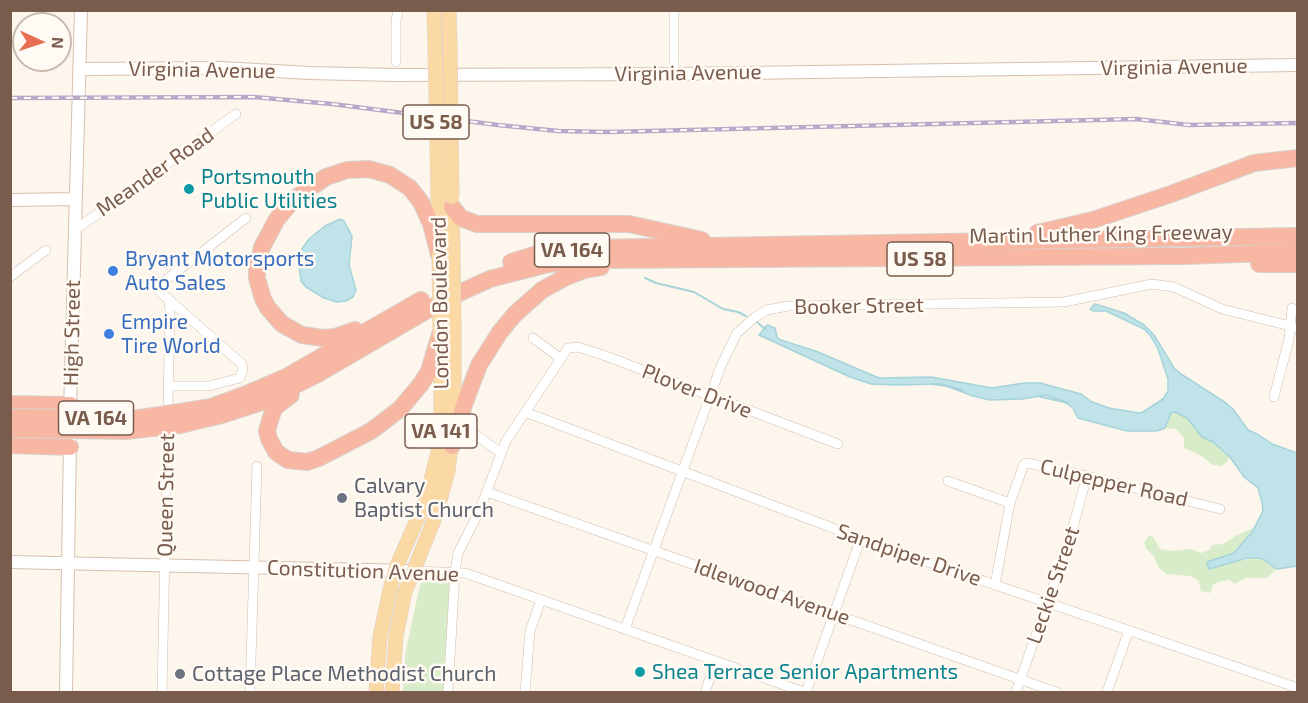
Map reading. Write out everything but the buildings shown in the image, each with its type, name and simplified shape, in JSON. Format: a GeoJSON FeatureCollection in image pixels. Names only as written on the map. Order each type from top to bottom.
{"type":"FeatureCollection","features":[{"type":"Feature","properties":{"kind":"highway"},"geometry":{"type":"LineString","coordinates":[[986,242],[1044,232],[1093,220],[1171,194],[1233,169],[1271,159],[1298,158]]}},
{"type":"Feature","properties":{"kind":"highway"},"geometry":{"type":"LineString","coordinates":[[408,308],[335,337],[313,338],[302,335],[282,324],[263,299],[257,278],[261,247],[277,219],[304,191],[336,172],[369,169],[399,180],[417,196],[446,252]]}},
{"type":"Feature","properties":{"kind":"highway","name":"US 58"},"geometry":{"type":"LineString","coordinates":[[447,200],[461,218],[477,224],[628,224],[711,242],[747,246]]}},
{"type":"Feature","properties":{"kind":"highway","name":"Martin Luther King Freeway"},"geometry":{"type":"LineString","coordinates":[[408,308],[464,278],[537,254],[588,249],[1298,236]]}},
{"type":"Feature","properties":{"kind":"highway","name":"Martin Luther King Freeway"},"geometry":{"type":"LineString","coordinates":[[334,364],[448,298],[507,273],[574,261],[1292,253]]}},
{"type":"Feature","properties":{"kind":"highway"},"geometry":{"type":"LineString","coordinates":[[1184,256],[1247,264],[1298,264]]}},
{"type":"Feature","properties":{"kind":"highway"},"geometry":{"type":"LineString","coordinates":[[452,446],[479,365],[500,332],[526,303],[566,277],[584,270],[680,260]]}},
{"type":"Feature","properties":{"kind":"highway","name":"VA 164"},"geometry":{"type":"LineString","coordinates":[[10,429],[126,431],[180,419],[286,377],[408,308]]}},
{"type":"Feature","properties":{"kind":"highway","name":"US 58"},"geometry":{"type":"LineString","coordinates":[[334,364],[275,406],[267,431],[272,445],[281,456],[297,462],[319,458],[386,421],[425,378],[447,331]]}},
{"type":"Feature","properties":{"kind":"highway","name":"VA 164"},"geometry":{"type":"LineString","coordinates":[[10,417],[180,419],[222,416],[259,403],[334,364]]}},
{"type":"Feature","properties":{"kind":"highway"},"geometry":{"type":"LineString","coordinates":[[10,404],[71,405]]}},
{"type":"Feature","properties":{"kind":"highway"},"geometry":{"type":"LineString","coordinates":[[10,445],[70,447]]}},
{"type":"Feature","properties":{"kind":"main road","name":"London Boulevard"},"geometry":{"type":"LineString","coordinates":[[434,10],[447,200]]}},
{"type":"Feature","properties":{"kind":"main road","name":"London Boulevard"},"geometry":{"type":"LineString","coordinates":[[376,693],[380,637],[395,570],[427,497],[439,447],[447,331],[449,10]]}},
{"type":"Feature","properties":{"kind":"main road","name":"London Boulevard"},"geometry":{"type":"LineString","coordinates":[[392,693],[396,636],[405,592],[436,515],[452,446],[455,395],[447,331]]}},
{"type":"Feature","properties":{"kind":"street","name":"High Street"},"geometry":{"type":"LineString","coordinates":[[66,693],[67,563],[81,10]]}},
{"type":"Feature","properties":{"kind":"street"},"geometry":{"type":"LineString","coordinates":[[396,62],[398,10]]}},
{"type":"Feature","properties":{"kind":"street"},"geometry":{"type":"LineString","coordinates":[[674,10],[674,74]]}},
{"type":"Feature","properties":{"kind":"street","name":"Virginia Avenue"},"geometry":{"type":"LineString","coordinates":[[79,69],[221,68],[396,75],[674,74],[1298,65]]}},
{"type":"Feature","properties":{"kind":"street","name":"Meander Road"},"geometry":{"type":"LineString","coordinates":[[75,230],[236,114]]}},
{"type":"Feature","properties":{"kind":"street"},"geometry":{"type":"LineString","coordinates":[[10,200],[76,199]]}},
{"type":"Feature","properties":{"kind":"street"},"geometry":{"type":"LineString","coordinates":[[164,295],[166,280],[246,218]]}},
{"type":"Feature","properties":{"kind":"street"},"geometry":{"type":"LineString","coordinates":[[10,277],[46,250]]}},
{"type":"Feature","properties":{"kind":"street"},"geometry":{"type":"LineString","coordinates":[[151,284],[242,364],[243,369],[240,378],[209,386],[168,386]]}},
{"type":"Feature","properties":{"kind":"street","name":"Booker Street"},"geometry":{"type":"LineString","coordinates":[[625,629],[721,366],[737,333],[767,310],[788,306],[1036,304],[1080,300],[1133,286],[1152,284],[1174,287],[1222,309],[1294,327]]}},
{"type":"Feature","properties":{"kind":"street","name":"Queen Street"},"geometry":{"type":"LineString","coordinates":[[162,693],[170,309],[164,295]]}},
{"type":"Feature","properties":{"kind":"street"},"geometry":{"type":"LineString","coordinates":[[1274,397],[1294,327],[1292,308]]}},
{"type":"Feature","properties":{"kind":"street"},"geometry":{"type":"LineString","coordinates":[[448,693],[456,560],[487,492],[501,453],[560,358],[533,338]]}},
{"type":"Feature","properties":{"kind":"street","name":"Plover Drive"},"geometry":{"type":"LineString","coordinates":[[560,358],[568,348],[578,347],[838,444]]}},
{"type":"Feature","properties":{"kind":"street","name":"Sandpiper Drive"},"geometry":{"type":"LineString","coordinates":[[525,412],[861,538],[1298,688]]}},
{"type":"Feature","properties":{"kind":"street"},"geometry":{"type":"LineString","coordinates":[[473,433],[501,453]]}},
{"type":"Feature","properties":{"kind":"street","name":"Culpepper Road"},"geometry":{"type":"LineString","coordinates":[[995,585],[1010,503],[1024,464],[1220,509]]}},
{"type":"Feature","properties":{"kind":"street"},"geometry":{"type":"LineString","coordinates":[[250,693],[257,466]]}},
{"type":"Feature","properties":{"kind":"street","name":"Leckie Street"},"geometry":{"type":"LineString","coordinates":[[1016,693],[1070,538],[1087,477]]}},
{"type":"Feature","properties":{"kind":"street"},"geometry":{"type":"LineString","coordinates":[[948,481],[1010,503]]}},
{"type":"Feature","properties":{"kind":"street","name":"Idlewood Avenue"},"geometry":{"type":"LineString","coordinates":[[487,492],[1056,693]]}},
{"type":"Feature","properties":{"kind":"street"},"geometry":{"type":"LineString","coordinates":[[805,693],[861,538]]}},
{"type":"Feature","properties":{"kind":"street","name":"Constitution Avenue"},"geometry":{"type":"LineString","coordinates":[[10,562],[465,573],[805,693]]}},
{"type":"Feature","properties":{"kind":"street"},"geometry":{"type":"LineString","coordinates":[[525,693],[530,631],[541,600]]}},
{"type":"Feature","properties":{"kind":"street"},"geometry":{"type":"LineString","coordinates":[[1107,693],[1129,630]]}},
{"type":"Feature","properties":{"kind":"street"},"geometry":{"type":"LineString","coordinates":[[705,693],[716,661]]}},
{"type":"Feature","properties":{"kind":"green space"},"geometry":{"type":"Polygon","coordinates":[[[1175,412],[1187,418],[1205,439],[1213,442],[1230,457],[1226,463],[1221,466],[1213,465],[1200,455],[1184,448],[1184,438],[1176,429],[1165,428],[1171,413],[1175,412]]]}},
{"type":"Feature","properties":{"kind":"green space"},"geometry":{"type":"Polygon","coordinates":[[[1254,528],[1234,553],[1208,562],[1210,569],[1232,561],[1261,558],[1277,569],[1266,578],[1246,578],[1234,584],[1229,580],[1218,582],[1213,585],[1210,593],[1201,591],[1199,581],[1191,576],[1166,574],[1159,568],[1144,543],[1149,535],[1154,538],[1160,549],[1173,551],[1191,549],[1201,553],[1209,550],[1213,545],[1223,544],[1254,528]]]}},
{"type":"Feature","properties":{"kind":"green space"},"geometry":{"type":"Polygon","coordinates":[[[421,580],[451,582],[444,692],[403,692],[405,655],[421,580]]]}},
{"type":"Feature","properties":{"kind":"water"},"geometry":{"type":"Polygon","coordinates":[[[340,219],[344,221],[352,236],[349,265],[356,290],[353,297],[337,302],[324,298],[306,287],[301,281],[299,266],[302,249],[309,239],[325,226],[340,219]]]}},
{"type":"Feature","properties":{"kind":"water"},"geometry":{"type":"Polygon","coordinates":[[[1095,304],[1124,313],[1144,325],[1154,335],[1174,368],[1181,374],[1226,403],[1248,430],[1272,444],[1297,453],[1297,566],[1277,569],[1261,558],[1247,558],[1209,569],[1207,562],[1234,553],[1252,532],[1263,511],[1262,502],[1258,488],[1244,477],[1230,457],[1213,442],[1202,437],[1187,418],[1175,412],[1171,413],[1165,428],[1157,431],[1127,431],[1078,418],[1073,408],[1063,401],[1046,395],[1022,399],[990,400],[941,384],[871,384],[850,377],[759,335],[767,325],[775,328],[777,337],[781,340],[818,352],[879,378],[931,377],[992,388],[1040,383],[1081,394],[1092,402],[1109,408],[1143,412],[1163,399],[1168,391],[1168,379],[1158,349],[1144,329],[1106,311],[1093,311],[1090,309],[1095,304]]]}},
{"type":"Feature","properties":{"kind":"waterway"},"geometry":{"type":"LineString","coordinates":[[645,278],[694,292],[723,309],[746,316]]}},
{"type":"Feature","properties":{"kind":"waterway"},"geometry":{"type":"LineString","coordinates":[[757,322],[765,329]]}},
{"type":"Feature","properties":{"kind":"waterway"},"geometry":{"type":"LineString","coordinates":[[932,384],[962,390]]}},
{"type":"Feature","properties":{"kind":"waterway"},"geometry":{"type":"LineString","coordinates":[[1038,396],[1068,403]]}},
{"type":"Feature","properties":{"kind":"railway"},"geometry":{"type":"LineString","coordinates":[[10,98],[254,97],[558,131],[609,132],[1136,119],[1189,125],[1298,123]]}},
{"type":"Feature","properties":{"kind":"place","name":"Portsmouth Public Utilities"},"geometry":{"type":"Point","coordinates":[189,189]}},
{"type":"Feature","properties":{"kind":"place","name":"Bryant Motorsports Auto Sales"},"geometry":{"type":"Point","coordinates":[113,271]}},
{"type":"Feature","properties":{"kind":"place","name":"Empire Tire World"},"geometry":{"type":"Point","coordinates":[109,334]}},
{"type":"Feature","properties":{"kind":"place","name":"Calvary Baptist Church"},"geometry":{"type":"Point","coordinates":[342,498]}},
{"type":"Feature","properties":{"kind":"place","name":"Shea Terrace Senior Apartments"},"geometry":{"type":"Point","coordinates":[640,672]}},
{"type":"Feature","properties":{"kind":"place","name":"Cottage Place Methodist Church"},"geometry":{"type":"Point","coordinates":[180,674]}}]}
